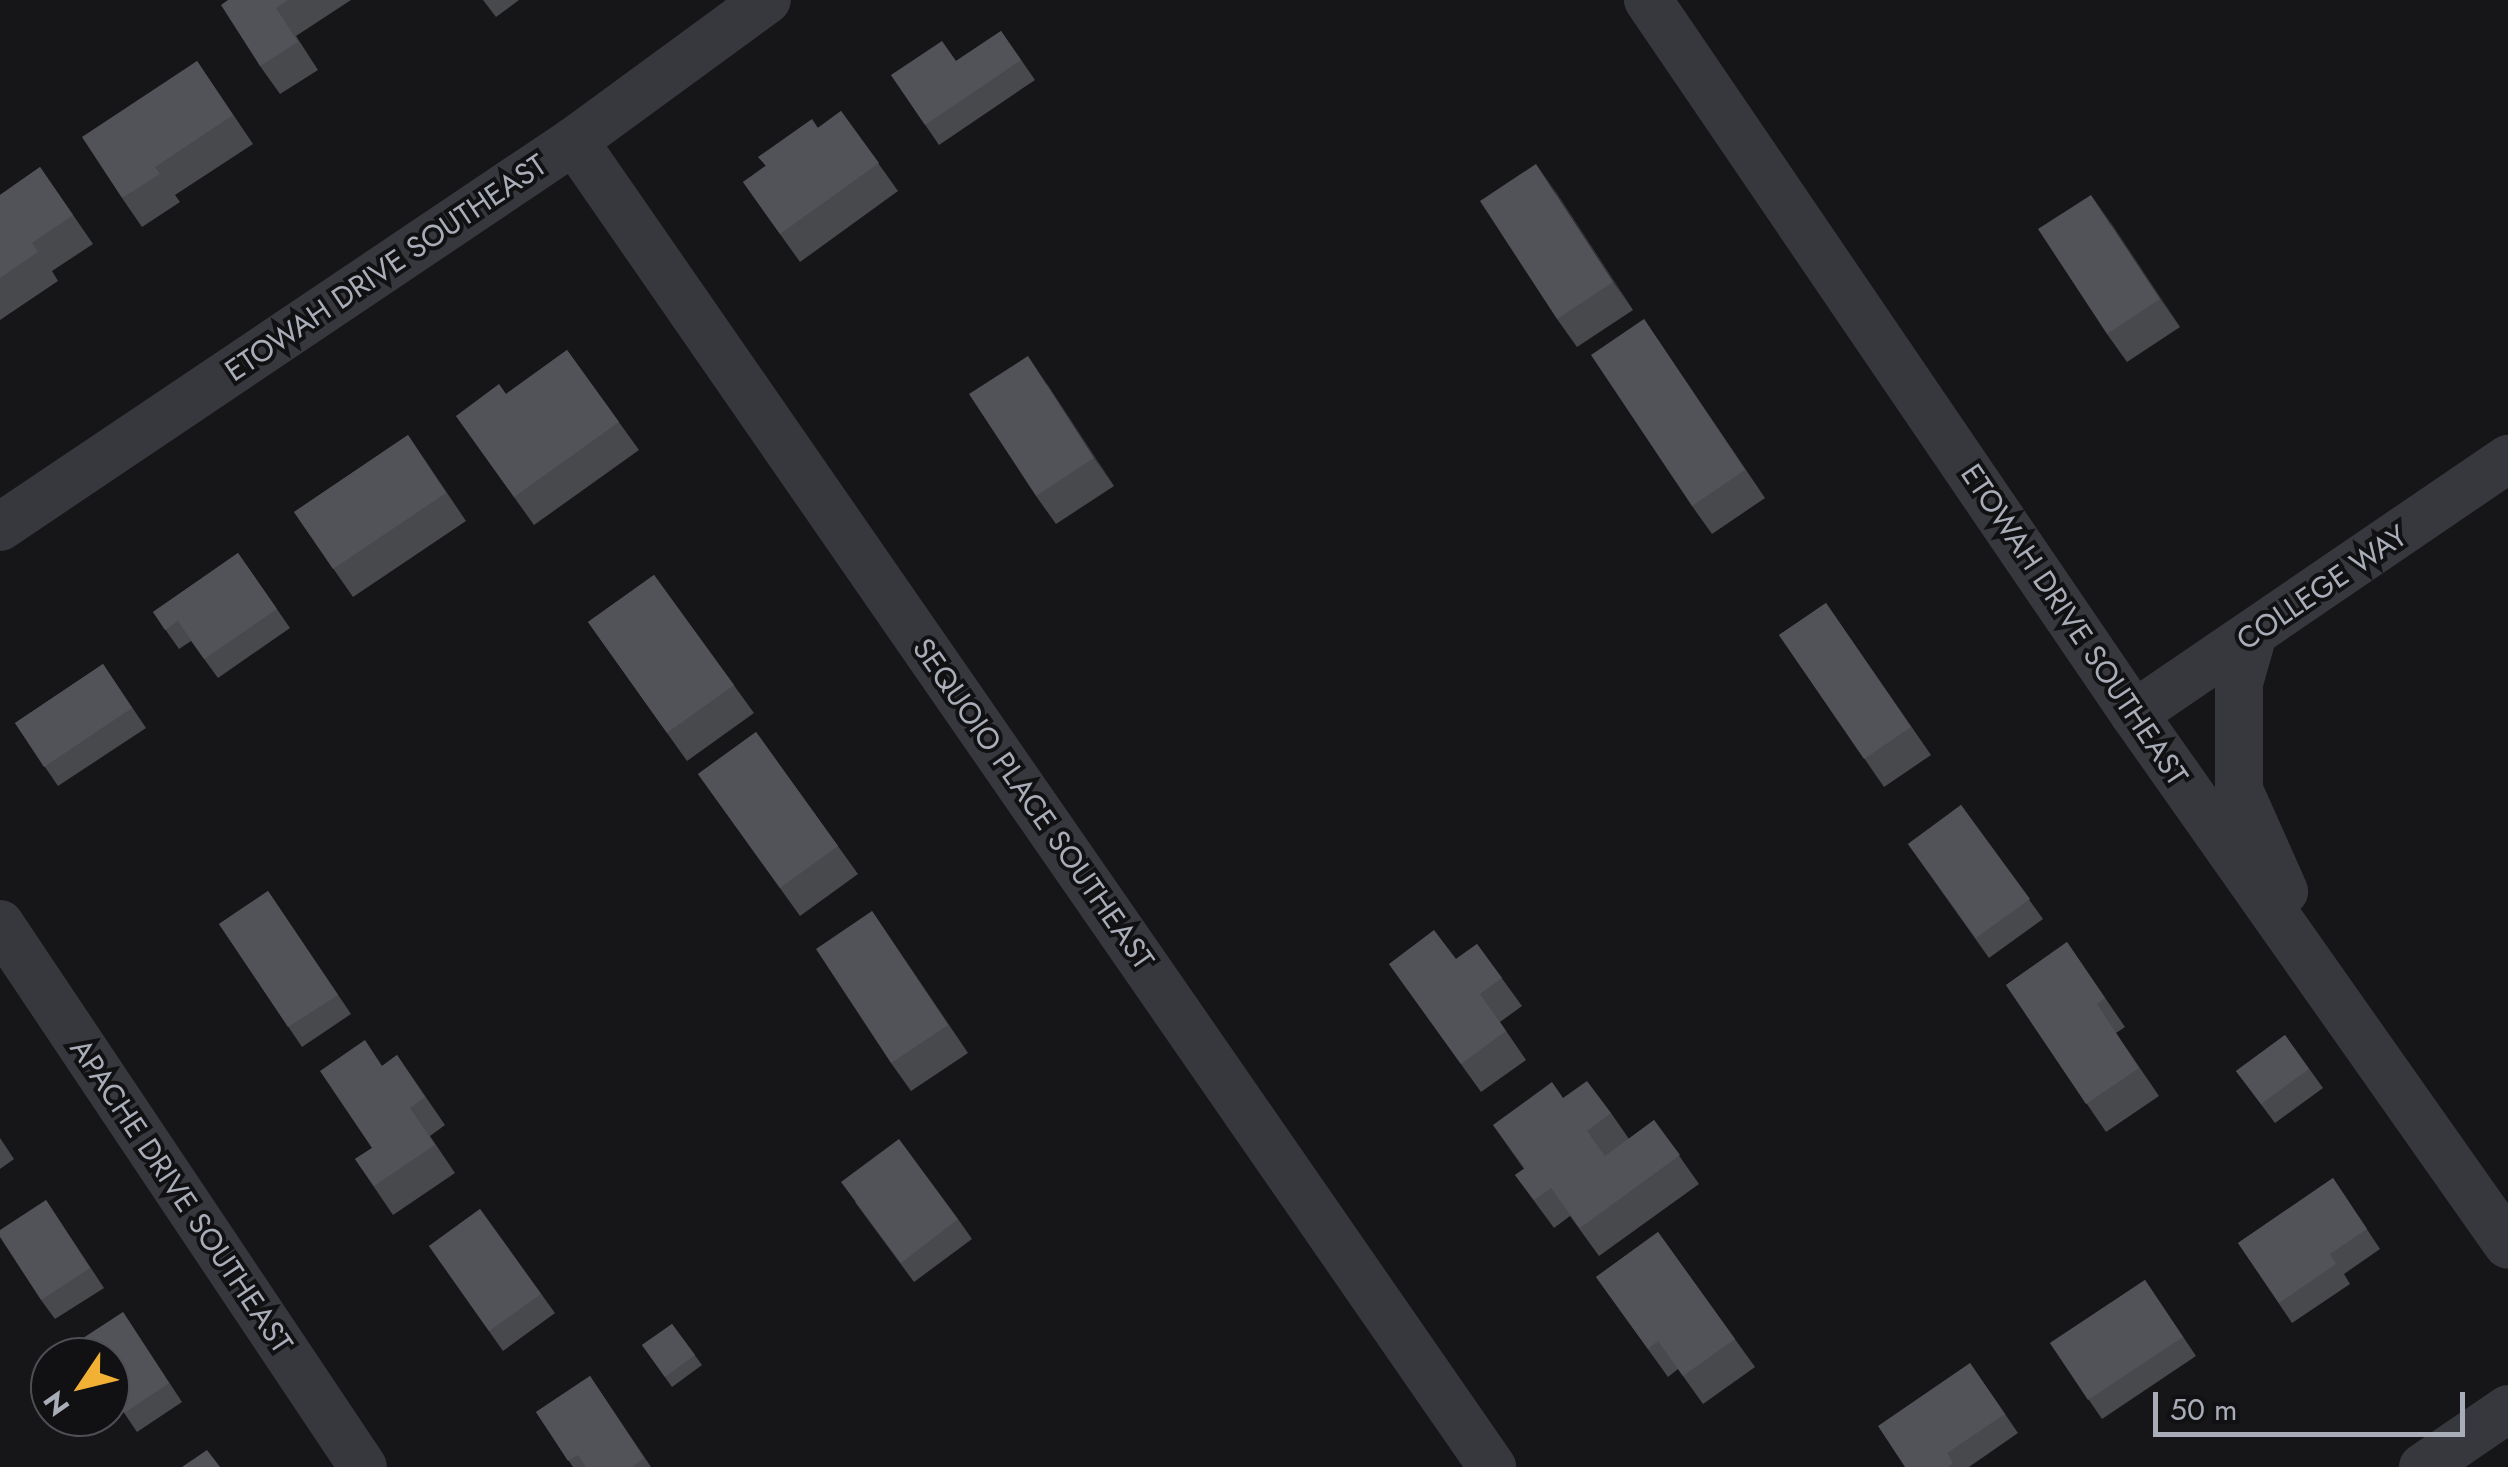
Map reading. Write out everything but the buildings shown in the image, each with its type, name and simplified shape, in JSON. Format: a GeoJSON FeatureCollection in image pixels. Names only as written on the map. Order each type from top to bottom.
{"type":"FeatureCollection","features":[{"type":"Feature","properties":{"kind":"street","name":"ETOWAH DRIVE SOUTHEAST"},"geometry":{"type":"LineString","coordinates":[[0,527],[574,142],[767,0]]}},
{"type":"Feature","properties":{"kind":"street","name":"ETOWAH DRIVE SOUTHEAST"},"geometry":{"type":"LineString","coordinates":[[1648,0],[2134,714],[2508,1245]]}},
{"type":"Feature","properties":{"kind":"street","name":"SEQUOIO PLACE SOUTHEAST"},"geometry":{"type":"LineString","coordinates":[[574,142],[1492,1467]]}},
{"type":"Feature","properties":{"kind":"street","name":"COLLEGE WAY"},"geometry":{"type":"LineString","coordinates":[[2134,714],[2508,459]]}},
{"type":"Feature","properties":{"kind":"street"},"geometry":{"type":"LineString","coordinates":[[2253,634],[2239,683],[2240,790],[2326,986]]}},
{"type":"Feature","properties":{"kind":"street","name":"APACHE DRIVE SOUTHEAST"},"geometry":{"type":"LineString","coordinates":[[0,924],[363,1467]]}},
{"type":"Feature","properties":{"kind":"street"},"geometry":{"type":"LineString","coordinates":[[2430,1134],[2508,1192]]}},
{"type":"Feature","properties":{"kind":"street"},"geometry":{"type":"LineString","coordinates":[[2423,1467],[2508,1409]]}}]}
